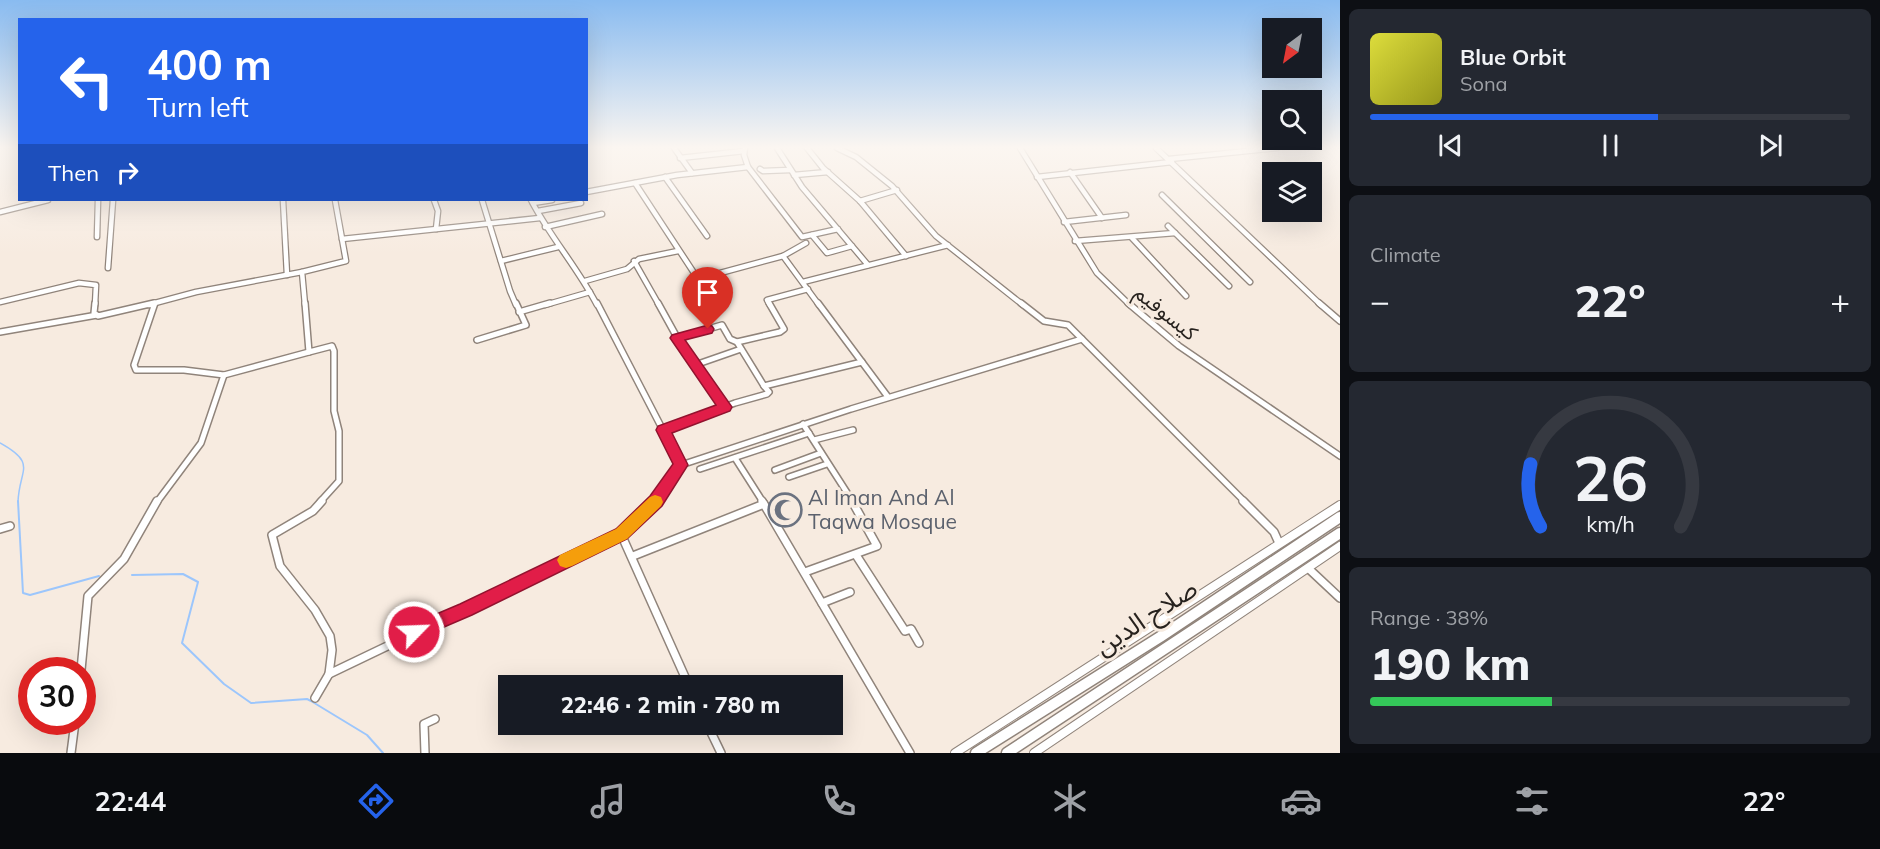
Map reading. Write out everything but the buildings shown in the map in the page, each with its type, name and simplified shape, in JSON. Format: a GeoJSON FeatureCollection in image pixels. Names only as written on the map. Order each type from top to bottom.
{"type":"FeatureCollection","features":[{"type":"Feature","properties":{"kind":"highway","name":"صلاح الدين"},"geometry":{"type":"LineString","coordinates":[[976,753],[1340,517]]}},
{"type":"Feature","properties":{"kind":"highway","name":"صلاح الدين"},"geometry":{"type":"LineString","coordinates":[[1007,753],[1340,533]]}},
{"type":"Feature","properties":{"kind":"highway"},"geometry":{"type":"LineString","coordinates":[[1178,623],[1184,626],[1188,634]]}},
{"type":"Feature","properties":{"kind":"highway"},"geometry":{"type":"LineString","coordinates":[[1099,675],[1104,681],[1104,689]]}},
{"type":"Feature","properties":{"kind":"main road"},"geometry":{"type":"LineString","coordinates":[[955,753],[1340,505]]}},
{"type":"Feature","properties":{"kind":"main road"},"geometry":{"type":"LineString","coordinates":[[1034,753],[1340,546]]}},
{"type":"Feature","properties":{"kind":"street"},"geometry":{"type":"LineString","coordinates":[[588,192],[634,183]]}},
{"type":"Feature","properties":{"kind":"street"},"geometry":{"type":"LineString","coordinates":[[635,183],[698,279],[783,256],[806,243]]}},
{"type":"Feature","properties":{"kind":"street"},"geometry":{"type":"LineString","coordinates":[[669,183],[707,236]]}},
{"type":"Feature","properties":{"kind":"street"},"geometry":{"type":"LineString","coordinates":[[761,183],[802,237],[838,229]]}},
{"type":"Feature","properties":{"kind":"street"},"geometry":{"type":"LineString","coordinates":[[800,183],[868,265]]}},
{"type":"Feature","properties":{"kind":"street"},"geometry":{"type":"LineString","coordinates":[[840,183],[860,201],[906,256]]}},
{"type":"Feature","properties":{"kind":"street"},"geometry":{"type":"LineString","coordinates":[[888,183],[936,236],[1044,321],[1068,325],[1270,529],[1280,543]]}},
{"type":"Feature","properties":{"kind":"street","name":"كيسوفيم"},"geometry":{"type":"LineString","coordinates":[[1041,183],[1075,241],[1108,285],[1165,334],[1340,456]]}},
{"type":"Feature","properties":{"kind":"street"},"geometry":{"type":"LineString","coordinates":[[1078,183],[1102,218]]}},
{"type":"Feature","properties":{"kind":"street"},"geometry":{"type":"LineString","coordinates":[[1195,183],[1256,241],[1298,287],[1340,321]]}},
{"type":"Feature","properties":{"kind":"street"},"geometry":{"type":"LineString","coordinates":[[860,201],[897,190]]}},
{"type":"Feature","properties":{"kind":"street"},"geometry":{"type":"LineString","coordinates":[[1162,195],[1250,282]]}},
{"type":"Feature","properties":{"kind":"street"},"geometry":{"type":"LineString","coordinates":[[0,212],[44,201]]}},
{"type":"Feature","properties":{"kind":"street"},"geometry":{"type":"LineString","coordinates":[[97,237],[98,201]]}},
{"type":"Feature","properties":{"kind":"street"},"geometry":{"type":"LineString","coordinates":[[108,268],[112,201]]}},
{"type":"Feature","properties":{"kind":"street"},"geometry":{"type":"LineString","coordinates":[[283,201],[287,275]]}},
{"type":"Feature","properties":{"kind":"street"},"geometry":{"type":"LineString","coordinates":[[0,332],[106,315],[196,292],[302,272],[346,261],[335,201]]}},
{"type":"Feature","properties":{"kind":"street"},"geometry":{"type":"LineString","coordinates":[[434,201],[438,211],[436,229]]}},
{"type":"Feature","properties":{"kind":"street"},"geometry":{"type":"LineString","coordinates":[[477,340],[526,325],[501,261],[488,224],[491,222],[482,201]]}},
{"type":"Feature","properties":{"kind":"street"},"geometry":{"type":"LineString","coordinates":[[532,201],[558,247],[585,281],[681,465]]}},
{"type":"Feature","properties":{"kind":"street"},"geometry":{"type":"LineString","coordinates":[[342,239],[488,224],[539,214],[581,202]]}},
{"type":"Feature","properties":{"kind":"street"},"geometry":{"type":"LineString","coordinates":[[545,227],[602,214]]}},
{"type":"Feature","properties":{"kind":"street"},"geometry":{"type":"LineString","coordinates":[[1064,222],[1126,215]]}},
{"type":"Feature","properties":{"kind":"street"},"geometry":{"type":"LineString","coordinates":[[1168,226],[1229,286]]}},
{"type":"Feature","properties":{"kind":"street"},"geometry":{"type":"LineString","coordinates":[[1075,241],[1175,233]]}},
{"type":"Feature","properties":{"kind":"street"},"geometry":{"type":"LineString","coordinates":[[812,235],[826,253],[852,246]]}},
{"type":"Feature","properties":{"kind":"street"},"geometry":{"type":"LineString","coordinates":[[1132,237],[1186,296]]}},
{"type":"Feature","properties":{"kind":"street"},"geometry":{"type":"LineString","coordinates":[[802,282],[948,245]]}},
{"type":"Feature","properties":{"kind":"street"},"geometry":{"type":"LineString","coordinates":[[501,261],[558,247]]}},
{"type":"Feature","properties":{"kind":"street"},"geometry":{"type":"LineString","coordinates":[[585,281],[627,269],[634,261],[678,251]]}},
{"type":"Feature","properties":{"kind":"street"},"geometry":{"type":"LineString","coordinates":[[783,256],[888,397]]}},
{"type":"Feature","properties":{"kind":"street"},"geometry":{"type":"LineString","coordinates":[[634,261],[677,338],[725,407]]}},
{"type":"Feature","properties":{"kind":"street"},"geometry":{"type":"LineString","coordinates":[[302,272],[309,352]]}},
{"type":"Feature","properties":{"kind":"street"},"geometry":{"type":"LineString","coordinates":[[0,302],[79,283],[90,284],[96,285],[97,289],[94,313],[97,315]]}},
{"type":"Feature","properties":{"kind":"street"},"geometry":{"type":"LineString","coordinates":[[677,338],[722,325],[730,339],[737,342],[780,332],[784,329],[767,300],[808,289]]}},
{"type":"Feature","properties":{"kind":"street"},"geometry":{"type":"LineString","coordinates":[[519,312],[590,292]]}},
{"type":"Feature","properties":{"kind":"street"},"geometry":{"type":"LineString","coordinates":[[155,303],[134,365],[136,369],[184,370],[224,375],[332,346],[334,351],[334,411],[339,431],[339,481],[313,511],[274,532],[272,538],[275,559],[289,583],[304,598],[331,638],[329,674],[315,698]]}},
{"type":"Feature","properties":{"kind":"street"},"geometry":{"type":"LineString","coordinates":[[329,674],[621,534],[656,501],[681,465],[888,397],[1082,339]]}},
{"type":"Feature","properties":{"kind":"street"},"geometry":{"type":"LineString","coordinates":[[663,430],[769,392],[737,342]]}},
{"type":"Feature","properties":{"kind":"street"},"geometry":{"type":"LineString","coordinates":[[695,365],[741,349]]}},
{"type":"Feature","properties":{"kind":"street"},"geometry":{"type":"LineString","coordinates":[[764,386],[862,362]]}},
{"type":"Feature","properties":{"kind":"street"},"geometry":{"type":"LineString","coordinates":[[82,657],[88,596],[124,559],[158,500],[197,451],[224,375]]}},
{"type":"Feature","properties":{"kind":"street"},"geometry":{"type":"LineString","coordinates":[[803,424],[862,517],[877,546],[805,572]]}},
{"type":"Feature","properties":{"kind":"street"},"geometry":{"type":"LineString","coordinates":[[814,440],[853,430]]}},
{"type":"Feature","properties":{"kind":"street"},"geometry":{"type":"LineString","coordinates":[[700,469],[809,433]]}},
{"type":"Feature","properties":{"kind":"street"},"geometry":{"type":"LineString","coordinates":[[775,470],[821,453]]}},
{"type":"Feature","properties":{"kind":"street"},"geometry":{"type":"LineString","coordinates":[[735,458],[805,572],[910,753]]}},
{"type":"Feature","properties":{"kind":"street"},"geometry":{"type":"LineString","coordinates":[[789,477],[827,464]]}},
{"type":"Feature","properties":{"kind":"street"},"geometry":{"type":"LineString","coordinates":[[633,556],[764,504]]}},
{"type":"Feature","properties":{"kind":"street"},"geometry":{"type":"LineString","coordinates":[[0,529],[10,526]]}},
{"type":"Feature","properties":{"kind":"street"},"geometry":{"type":"LineString","coordinates":[[1270,529],[1291,536]]}},
{"type":"Feature","properties":{"kind":"street"},"geometry":{"type":"LineString","coordinates":[[621,534],[633,556],[684,675]]}},
{"type":"Feature","properties":{"kind":"street"},"geometry":{"type":"LineString","coordinates":[[856,555],[905,631],[911,628],[920,642]]}},
{"type":"Feature","properties":{"kind":"street"},"geometry":{"type":"LineString","coordinates":[[1309,569],[1340,598]]}},
{"type":"Feature","properties":{"kind":"street"},"geometry":{"type":"LineString","coordinates":[[822,603],[850,592]]}},
{"type":"Feature","properties":{"kind":"street"},"geometry":{"type":"LineString","coordinates":[[425,753],[424,724],[435,719]]}},
{"type":"Feature","properties":{"kind":"street"},"geometry":{"type":"LineString","coordinates":[[71,753],[73,735]]}},
{"type":"Feature","properties":{"kind":"street"},"geometry":{"type":"LineString","coordinates":[[712,735],[721,753]]}},
{"type":"Feature","properties":{"kind":"waterway"},"geometry":{"type":"LineString","coordinates":[[0,443],[12,450],[23,462],[18,502]]}},
{"type":"Feature","properties":{"kind":"waterway"},"geometry":{"type":"LineString","coordinates":[[18,502],[23,593],[30,595],[99,576]]}},
{"type":"Feature","properties":{"kind":"waterway"},"geometry":{"type":"LineString","coordinates":[[132,575],[183,574],[198,582],[182,643],[224,684],[251,703],[307,699],[367,735],[383,753]]}},
{"type":"Feature","properties":{"kind":"slow traffic"},"geometry":{"type":"LineString","coordinates":[[566,560],[621,534],[655,502]]}},
{"type":"Feature","properties":{"kind":"place","name":"Al Iman And Al Taqwa Mosque"},"geometry":{"type":"Point","coordinates":[785,510]}},
{"type":"Feature","properties":{"kind":"route"},"geometry":{"type":"LineString","coordinates":[[414,632],[466,610],[521,581],[621,534],[656,501],[681,465],[663,430],[725,407],[677,338],[708,329]]}}]}
